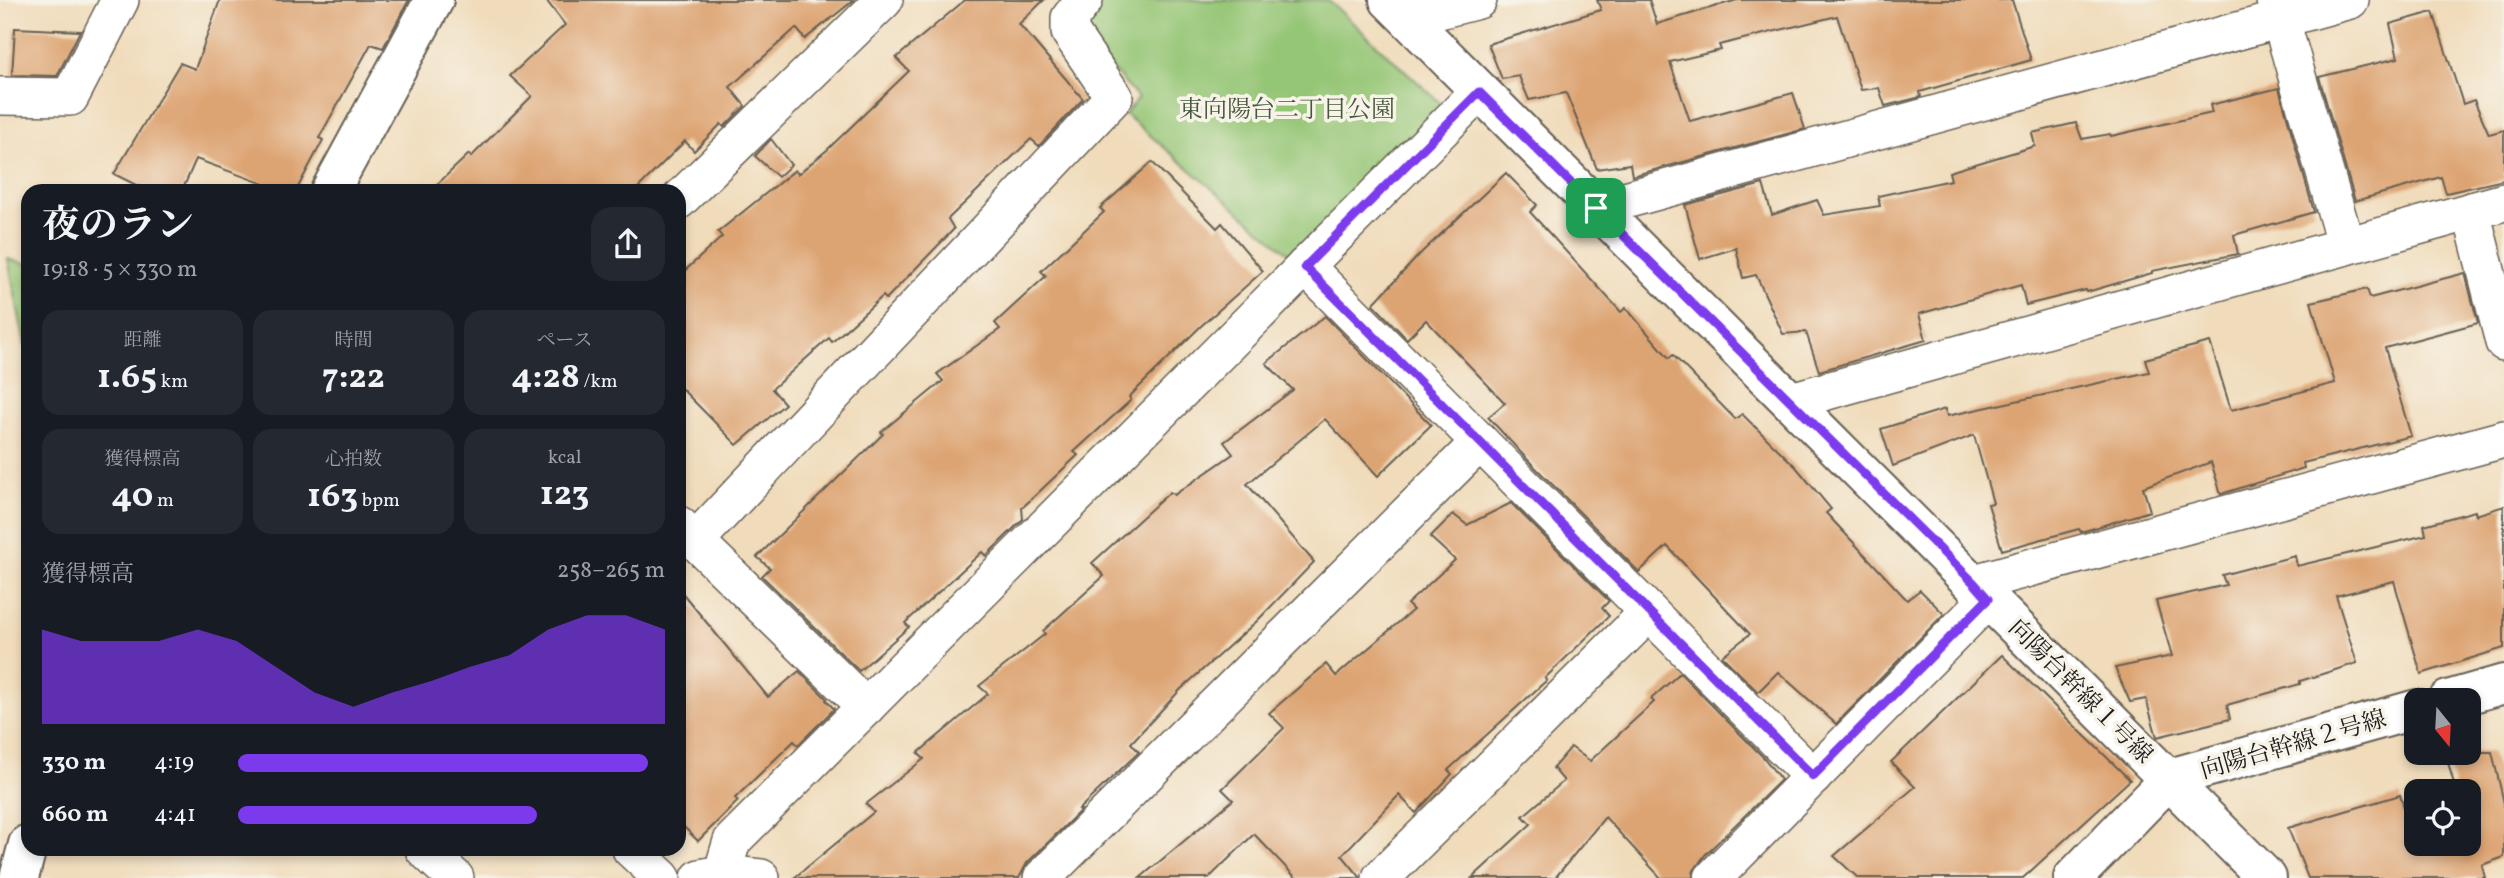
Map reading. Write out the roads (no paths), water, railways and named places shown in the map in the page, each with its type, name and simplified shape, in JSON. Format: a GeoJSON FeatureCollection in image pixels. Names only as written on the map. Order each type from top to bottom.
{"type":"FeatureCollection","features":[{"type":"Feature","properties":{"kind":"street"},"geometry":{"type":"LineString","coordinates":[[0,96],[71,97],[120,0]]}},
{"type":"Feature","properties":{"kind":"street"},"geometry":{"type":"LineString","coordinates":[[334,184],[434,0]]}},
{"type":"Feature","properties":{"kind":"street"},"geometry":{"type":"LineString","coordinates":[[686,193],[884,0]]}},
{"type":"Feature","properties":{"kind":"street"},"geometry":{"type":"LineString","coordinates":[[866,707],[687,533],[1114,97],[1070,32],[1070,18],[1084,0]]}},
{"type":"Feature","properties":{"kind":"street"},"geometry":{"type":"LineString","coordinates":[[1398,9],[1478,0]]}},
{"type":"Feature","properties":{"kind":"street"},"geometry":{"type":"LineString","coordinates":[[1596,208],[2278,9],[2350,0]]}},
{"type":"Feature","properties":{"kind":"street","name":"向陽台幹線１号線"},"geometry":{"type":"LineString","coordinates":[[1398,9],[2170,778],[2267,878]]}},
{"type":"Feature","properties":{"kind":"street"},"geometry":{"type":"LineString","coordinates":[[2278,9],[2346,246]]}},
{"type":"Feature","properties":{"kind":"street"},"geometry":{"type":"LineString","coordinates":[[761,878],[711,876],[732,841],[1479,92]]}},
{"type":"Feature","properties":{"kind":"street"},"geometry":{"type":"LineString","coordinates":[[1791,401],[2488,207],[2504,342]]}},
{"type":"Feature","properties":{"kind":"street"},"geometry":{"type":"LineString","coordinates":[[1305,267],[1813,776]]}},
{"type":"Feature","properties":{"kind":"street"},"geometry":{"type":"LineString","coordinates":[[1713,878],[1813,776],[1981,591],[2504,439]]}},
{"type":"Feature","properties":{"kind":"street"},"geometry":{"type":"LineString","coordinates":[[1042,878],[1480,442]]}},
{"type":"Feature","properties":{"kind":"street"},"geometry":{"type":"LineString","coordinates":[[1381,878],[1649,612]]}},
{"type":"Feature","properties":{"kind":"street"},"geometry":{"type":"LineString","coordinates":[[2482,690],[2504,684]]}},
{"type":"Feature","properties":{"kind":"street","name":"向陽台幹線２号線"},"geometry":{"type":"LineString","coordinates":[[2170,778],[2404,713]]}},
{"type":"Feature","properties":{"kind":"street"},"geometry":{"type":"LineString","coordinates":[[2073,878],[2170,778]]}},
{"type":"Feature","properties":{"kind":"street"},"geometry":{"type":"LineString","coordinates":[[19,878],[25,856]]}},
{"type":"Feature","properties":{"kind":"street"},"geometry":{"type":"LineString","coordinates":[[431,856],[455,878]]}},
{"type":"Feature","properties":{"kind":"street"},"geometry":{"type":"LineString","coordinates":[[638,856],[662,878]]}},
{"type":"Feature","properties":{"kind":"park label","name":"東向陽台二丁目公園"},"geometry":{"type":"Point","coordinates":[1287,109]}}]}
